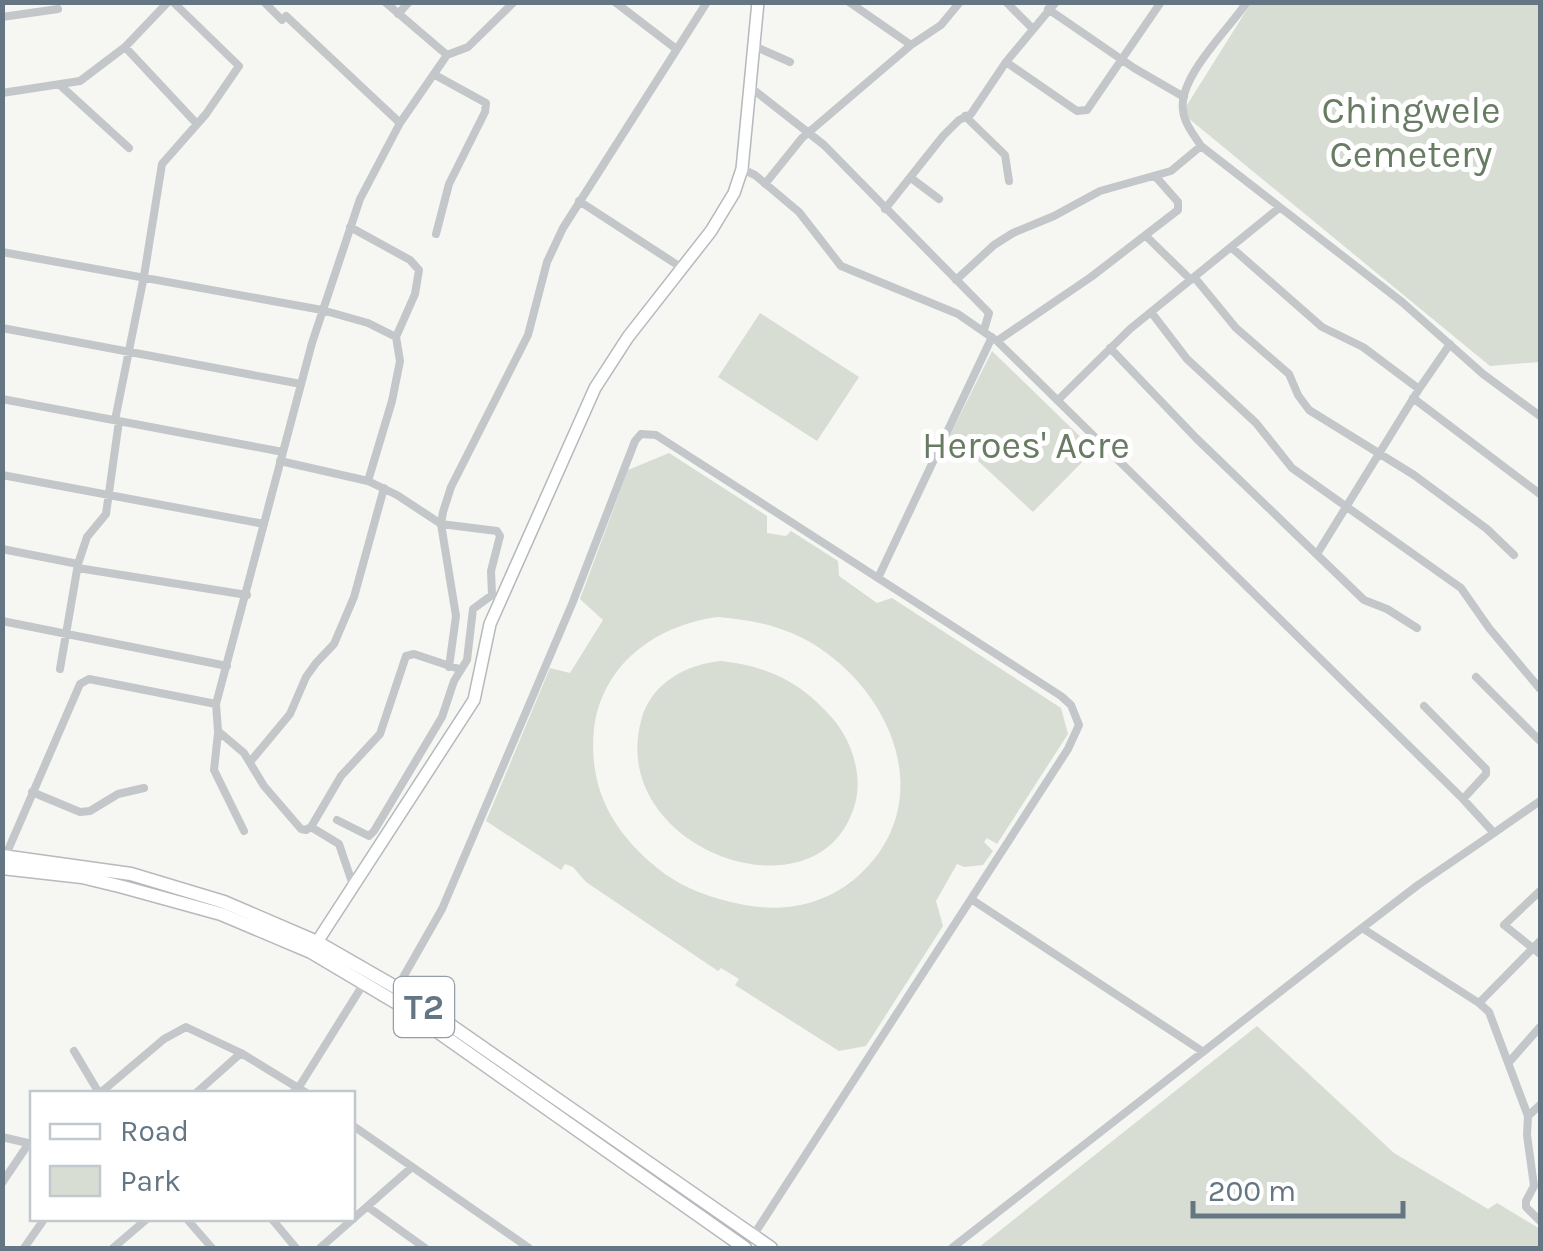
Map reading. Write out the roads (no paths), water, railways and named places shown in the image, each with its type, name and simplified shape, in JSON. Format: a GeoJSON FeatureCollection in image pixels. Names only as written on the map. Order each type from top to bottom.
{"type":"FeatureCollection","features":[{"type":"Feature","properties":{"kind":"main road","name":"T2"},"geometry":{"type":"LineString","coordinates":[[3,860],[131,874],[224,902],[317,942],[398,988],[749,1243]]}},
{"type":"Feature","properties":{"kind":"main road","name":"T2"},"geometry":{"type":"LineString","coordinates":[[3,860],[82,876],[221,914],[312,952],[364,982],[749,1243],[771,1248]]}},
{"type":"Feature","properties":{"kind":"street"},"geometry":{"type":"LineString","coordinates":[[2,93],[80,81],[125,47],[171,2],[238,66],[197,124],[162,164],[117,421],[106,514],[87,536],[78,566],[60,669]]}},
{"type":"Feature","properties":{"kind":"street"},"geometry":{"type":"LineString","coordinates":[[264,2],[400,123]]}},
{"type":"Feature","properties":{"kind":"street"},"geometry":{"type":"LineString","coordinates":[[385,2],[447,55]]}},
{"type":"Feature","properties":{"kind":"street"},"geometry":{"type":"LineString","coordinates":[[398,14],[409,2]]}},
{"type":"Feature","properties":{"kind":"street"},"geometry":{"type":"LineString","coordinates":[[244,831],[214,770],[216,704],[322,310],[360,200],[400,123],[447,55],[468,47],[514,2]]}},
{"type":"Feature","properties":{"kind":"street"},"geometry":{"type":"LineString","coordinates":[[614,2],[675,48]]}},
{"type":"Feature","properties":{"kind":"street"},"geometry":{"type":"LineString","coordinates":[[449,667],[456,616],[440,524],[451,486],[528,335],[547,262],[579,201],[707,2]]}},
{"type":"Feature","properties":{"kind":"street"},"geometry":{"type":"LineString","coordinates":[[317,942],[474,700],[496,598],[595,388],[734,193],[742,169],[758,2]]}},
{"type":"Feature","properties":{"kind":"street"},"geometry":{"type":"LineString","coordinates":[[848,2],[911,44]]}},
{"type":"Feature","properties":{"kind":"street"},"geometry":{"type":"LineString","coordinates":[[766,184],[810,132],[911,44],[941,25],[960,2]]}},
{"type":"Feature","properties":{"kind":"street"},"geometry":{"type":"LineString","coordinates":[[1006,2],[1033,29]]}},
{"type":"Feature","properties":{"kind":"street"},"geometry":{"type":"LineString","coordinates":[[1006,62],[1077,111],[1086,110],[1161,2]]}},
{"type":"Feature","properties":{"kind":"street"},"geometry":{"type":"LineString","coordinates":[[1247,2],[1202,57],[1184,97],[1186,122],[1201,146],[1402,302],[1483,374],[1540,416]]}},
{"type":"Feature","properties":{"kind":"street"},"geometry":{"type":"LineString","coordinates":[[885,209],[943,136],[972,114],[1006,62],[1052,6],[1121,58],[1184,97]]}},
{"type":"Feature","properties":{"kind":"street"},"geometry":{"type":"LineString","coordinates":[[2,17],[58,9]]}},
{"type":"Feature","properties":{"kind":"street"},"geometry":{"type":"LineString","coordinates":[[754,46],[790,62]]}},
{"type":"Feature","properties":{"kind":"street"},"geometry":{"type":"LineString","coordinates":[[125,47],[197,124]]}},
{"type":"Feature","properties":{"kind":"street"},"geometry":{"type":"LineString","coordinates":[[434,74],[486,103],[449,184],[436,234]]}},
{"type":"Feature","properties":{"kind":"street"},"geometry":{"type":"LineString","coordinates":[[61,86],[129,148]]}},
{"type":"Feature","properties":{"kind":"street"},"geometry":{"type":"LineString","coordinates":[[750,87],[810,132],[989,313],[984,330]]}},
{"type":"Feature","properties":{"kind":"street"},"geometry":{"type":"LineString","coordinates":[[966,116],[1005,155],[1010,182]]}},
{"type":"Feature","properties":{"kind":"street"},"geometry":{"type":"LineString","coordinates":[[956,280],[1012,233],[1100,191],[1171,171],[1201,146]]}},
{"type":"Feature","properties":{"kind":"street"},"geometry":{"type":"LineString","coordinates":[[742,169],[766,184],[808,222],[841,266],[958,314],[995,339],[1059,398],[1494,833]]}},
{"type":"Feature","properties":{"kind":"street"},"geometry":{"type":"LineString","coordinates":[[878,578],[995,339],[1147,237],[1179,206],[1156,177]]}},
{"type":"Feature","properties":{"kind":"street"},"geometry":{"type":"LineString","coordinates":[[911,178],[940,200]]}},
{"type":"Feature","properties":{"kind":"street"},"geometry":{"type":"LineString","coordinates":[[579,201],[682,268]]}},
{"type":"Feature","properties":{"kind":"street"},"geometry":{"type":"LineString","coordinates":[[1059,398],[1151,312],[1279,208]]}},
{"type":"Feature","properties":{"kind":"street"},"geometry":{"type":"LineString","coordinates":[[350,227],[410,260],[419,270],[415,294],[396,338],[400,361],[368,481]]}},
{"type":"Feature","properties":{"kind":"street"},"geometry":{"type":"LineString","coordinates":[[1147,237],[1193,279],[1236,328],[1289,374],[1308,410],[1380,452],[1486,529],[1514,555]]}},
{"type":"Feature","properties":{"kind":"street"},"geometry":{"type":"LineString","coordinates":[[1232,248],[1322,327],[1363,347],[1418,389]]}},
{"type":"Feature","properties":{"kind":"street"},"geometry":{"type":"LineString","coordinates":[[2,252],[322,310],[368,322],[396,338]]}},
{"type":"Feature","properties":{"kind":"street"},"geometry":{"type":"LineString","coordinates":[[1151,312],[1208,381],[1256,423],[1280,456],[1461,588],[1540,688]]}},
{"type":"Feature","properties":{"kind":"street"},"geometry":{"type":"LineString","coordinates":[[2,328],[301,384]]}},
{"type":"Feature","properties":{"kind":"street"},"geometry":{"type":"LineString","coordinates":[[1317,554],[1450,344]]}},
{"type":"Feature","properties":{"kind":"street"},"geometry":{"type":"LineString","coordinates":[[1110,348],[1196,438],[1364,600],[1417,628]]}},
{"type":"Feature","properties":{"kind":"street"},"geometry":{"type":"LineString","coordinates":[[1413,398],[1540,494]]}},
{"type":"Feature","properties":{"kind":"street"},"geometry":{"type":"LineString","coordinates":[[2,399],[282,456],[368,481],[440,524],[499,533],[491,570],[496,598]]}},
{"type":"Feature","properties":{"kind":"street"},"geometry":{"type":"LineString","coordinates":[[398,988],[437,921],[640,434],[656,435],[1061,696],[1080,726],[1068,748],[749,1243]]}},
{"type":"Feature","properties":{"kind":"street"},"geometry":{"type":"LineString","coordinates":[[2,475],[264,524]]}},
{"type":"Feature","properties":{"kind":"street"},"geometry":{"type":"LineString","coordinates":[[250,762],[290,714],[306,677],[334,644],[354,597],[384,488]]}},
{"type":"Feature","properties":{"kind":"street"},"geometry":{"type":"LineString","coordinates":[[2,549],[246,594]]}},
{"type":"Feature","properties":{"kind":"street"},"geometry":{"type":"LineString","coordinates":[[338,820],[372,834],[442,717],[469,651],[473,610],[496,598]]}},
{"type":"Feature","properties":{"kind":"street"},"geometry":{"type":"LineString","coordinates":[[2,622],[226,666]]}},
{"type":"Feature","properties":{"kind":"street"},"geometry":{"type":"LineString","coordinates":[[311,827],[345,770],[380,734],[406,656],[414,654],[460,670]]}},
{"type":"Feature","properties":{"kind":"street"},"geometry":{"type":"LineString","coordinates":[[1476,677],[1540,741]]}},
{"type":"Feature","properties":{"kind":"street"},"geometry":{"type":"LineString","coordinates":[[3,860],[77,688],[85,680],[216,704]]}},
{"type":"Feature","properties":{"kind":"street"},"geometry":{"type":"LineString","coordinates":[[1424,706],[1486,768],[1486,774],[1463,799]]}},
{"type":"Feature","properties":{"kind":"street"},"geometry":{"type":"LineString","coordinates":[[218,731],[250,762],[264,786],[300,829],[311,827],[340,844],[352,885]]}},
{"type":"Feature","properties":{"kind":"street"},"geometry":{"type":"LineString","coordinates":[[32,792],[80,812],[118,794],[144,788]]}},
{"type":"Feature","properties":{"kind":"street"},"geometry":{"type":"LineString","coordinates":[[952,1248],[1362,928],[1540,801]]}},
{"type":"Feature","properties":{"kind":"street"},"geometry":{"type":"LineString","coordinates":[[1536,951],[1504,925],[1540,892]]}},
{"type":"Feature","properties":{"kind":"street"},"geometry":{"type":"LineString","coordinates":[[971,899],[1202,1051]]}},
{"type":"Feature","properties":{"kind":"street"},"geometry":{"type":"LineString","coordinates":[[1362,928],[1488,1012],[1528,1116],[1527,1135],[1538,1186],[1526,1207],[1540,1221]]}},
{"type":"Feature","properties":{"kind":"street"},"geometry":{"type":"LineString","coordinates":[[1479,1003],[1536,951],[1540,941]]}},
{"type":"Feature","properties":{"kind":"street"},"geometry":{"type":"LineString","coordinates":[[101,1091],[164,1039],[186,1027],[241,1053],[295,1090],[364,982]]}},
{"type":"Feature","properties":{"kind":"street"},"geometry":{"type":"LineString","coordinates":[[1510,1061],[1540,1028]]}},
{"type":"Feature","properties":{"kind":"street"},"geometry":{"type":"LineString","coordinates":[[74,1051],[98,1091]]}},
{"type":"Feature","properties":{"kind":"street"},"geometry":{"type":"LineString","coordinates":[[199,1091],[241,1053]]}},
{"type":"Feature","properties":{"kind":"street"},"geometry":{"type":"LineString","coordinates":[[1528,1116],[1540,1105]]}},
{"type":"Feature","properties":{"kind":"street"},"geometry":{"type":"LineString","coordinates":[[355,1127],[528,1248]]}},
{"type":"Feature","properties":{"kind":"street"},"geometry":{"type":"LineString","coordinates":[[2,1137],[30,1144]]}},
{"type":"Feature","properties":{"kind":"street"},"geometry":{"type":"LineString","coordinates":[[2,1183],[30,1145]]}},
{"type":"Feature","properties":{"kind":"street"},"geometry":{"type":"LineString","coordinates":[[355,1215],[412,1167]]}},
{"type":"Feature","properties":{"kind":"street"},"geometry":{"type":"LineString","coordinates":[[368,1207],[425,1248]]}},
{"type":"Feature","properties":{"kind":"street"},"geometry":{"type":"LineString","coordinates":[[24,1248],[43,1221]]}},
{"type":"Feature","properties":{"kind":"street"},"geometry":{"type":"LineString","coordinates":[[113,1248],[145,1221]]}},
{"type":"Feature","properties":{"kind":"street"},"geometry":{"type":"LineString","coordinates":[[189,1221],[212,1248]]}},
{"type":"Feature","properties":{"kind":"street"},"geometry":{"type":"LineString","coordinates":[[274,1221],[296,1248]]}},
{"type":"Feature","properties":{"kind":"street"},"geometry":{"type":"LineString","coordinates":[[320,1248],[345,1222]]}},
{"type":"Feature","properties":{"kind":"street"},"geometry":{"type":"LineString","coordinates":[[127,1237],[137,1248]]}},
{"type":"Feature","properties":{"kind":"park label","name":"Chingwele Cemetery"},"geometry":{"type":"Point","coordinates":[1411,132]}},
{"type":"Feature","properties":{"kind":"park label","name":"Heroes' Acre"},"geometry":{"type":"Point","coordinates":[1026,445]}}]}
